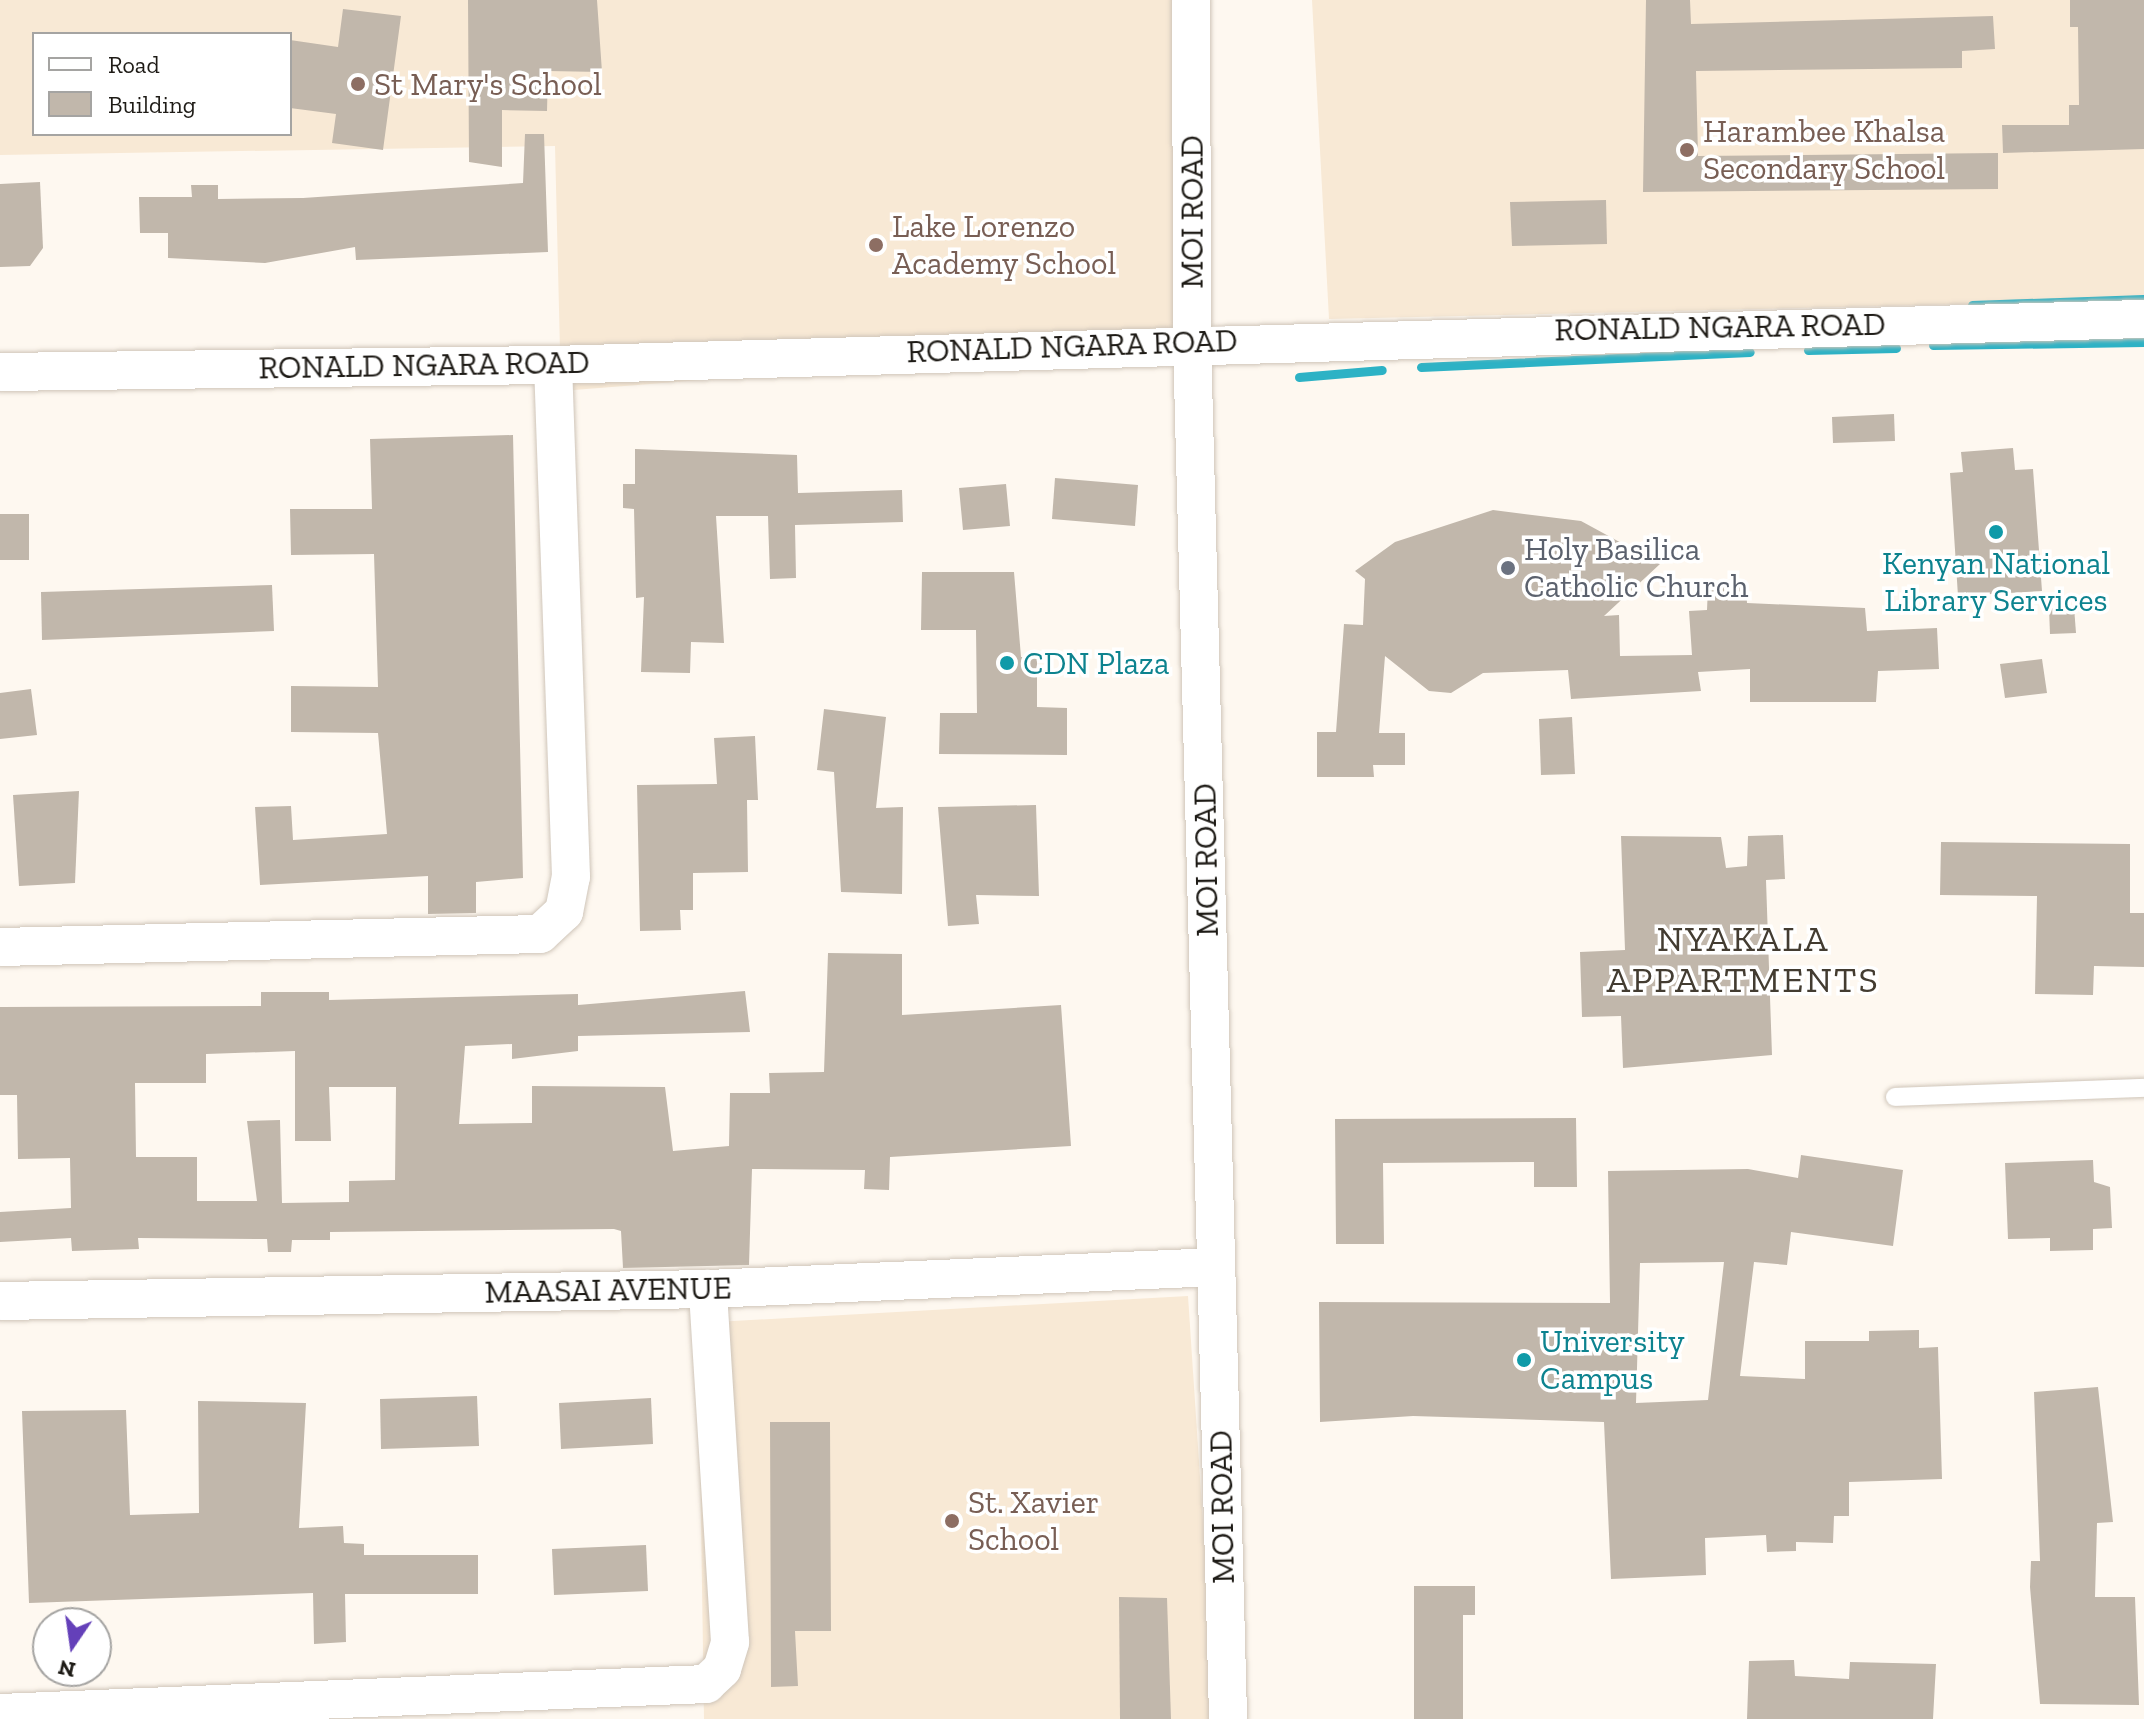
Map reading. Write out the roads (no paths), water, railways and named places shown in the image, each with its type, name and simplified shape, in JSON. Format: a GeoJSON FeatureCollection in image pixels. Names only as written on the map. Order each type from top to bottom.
{"type":"FeatureCollection","features":[{"type":"Feature","properties":{"kind":"street","name":"MOI ROAD"},"geometry":{"type":"LineString","coordinates":[[1191,0],[1192,341],[1228,1719]]}},
{"type":"Feature","properties":{"kind":"street","name":"RONALD NGARA ROAD"},"geometry":{"type":"LineString","coordinates":[[0,372],[553,365],[1192,341],[2144,319]]}},
{"type":"Feature","properties":{"kind":"street"},"geometry":{"type":"LineString","coordinates":[[0,947],[540,934],[564,912],[571,877],[553,365]]}},
{"type":"Feature","properties":{"kind":"street","name":"MAASAI AVENUE"},"geometry":{"type":"LineString","coordinates":[[0,1301],[708,1289],[1216,1267]]}},
{"type":"Feature","properties":{"kind":"street"},"geometry":{"type":"LineString","coordinates":[[0,1713],[706,1684],[722,1669],[730,1642],[708,1289]]}},
{"type":"Feature","properties":{"kind":"lane"},"geometry":{"type":"LineString","coordinates":[[1895,1097],[2144,1088]]}},
{"type":"Feature","properties":{"kind":"waterway"},"geometry":{"type":"LineString","coordinates":[[1972,305],[2144,299]]}},
{"type":"Feature","properties":{"kind":"waterway"},"geometry":{"type":"LineString","coordinates":[[1933,345],[2144,342]]}},
{"type":"Feature","properties":{"kind":"waterway"},"geometry":{"type":"LineString","coordinates":[[1808,350],[1896,348]]}},
{"type":"Feature","properties":{"kind":"waterway"},"geometry":{"type":"LineString","coordinates":[[1421,367],[1750,352]]}},
{"type":"Feature","properties":{"kind":"waterway"},"geometry":{"type":"LineString","coordinates":[[1299,377],[1382,370]]}},
{"type":"Feature","properties":{"kind":"place","name":"St Mary's School"},"geometry":{"type":"Point","coordinates":[358,84]}},
{"type":"Feature","properties":{"kind":"place","name":"Harambee Khalsa Secondary School"},"geometry":{"type":"Point","coordinates":[1687,150]}},
{"type":"Feature","properties":{"kind":"place","name":"Lake Lorenzo Academy School"},"geometry":{"type":"Point","coordinates":[876,245]}},
{"type":"Feature","properties":{"kind":"place","name":"Kenyan National Library Services"},"geometry":{"type":"Point","coordinates":[1996,532]}},
{"type":"Feature","properties":{"kind":"place","name":"Holy Basilica Catholic Church"},"geometry":{"type":"Point","coordinates":[1508,568]}},
{"type":"Feature","properties":{"kind":"place","name":"CDN Plaza"},"geometry":{"type":"Point","coordinates":[1007,663]}},
{"type":"Feature","properties":{"kind":"place","name":"University Campus"},"geometry":{"type":"Point","coordinates":[1524,1360]}},
{"type":"Feature","properties":{"kind":"place","name":"St. Xavier School"},"geometry":{"type":"Point","coordinates":[952,1521]}},
{"type":"Feature","properties":{"kind":"district","name":"NYAKALA APPARTMENTS"},"geometry":{"type":"Point","coordinates":[1743,958]}}]}
